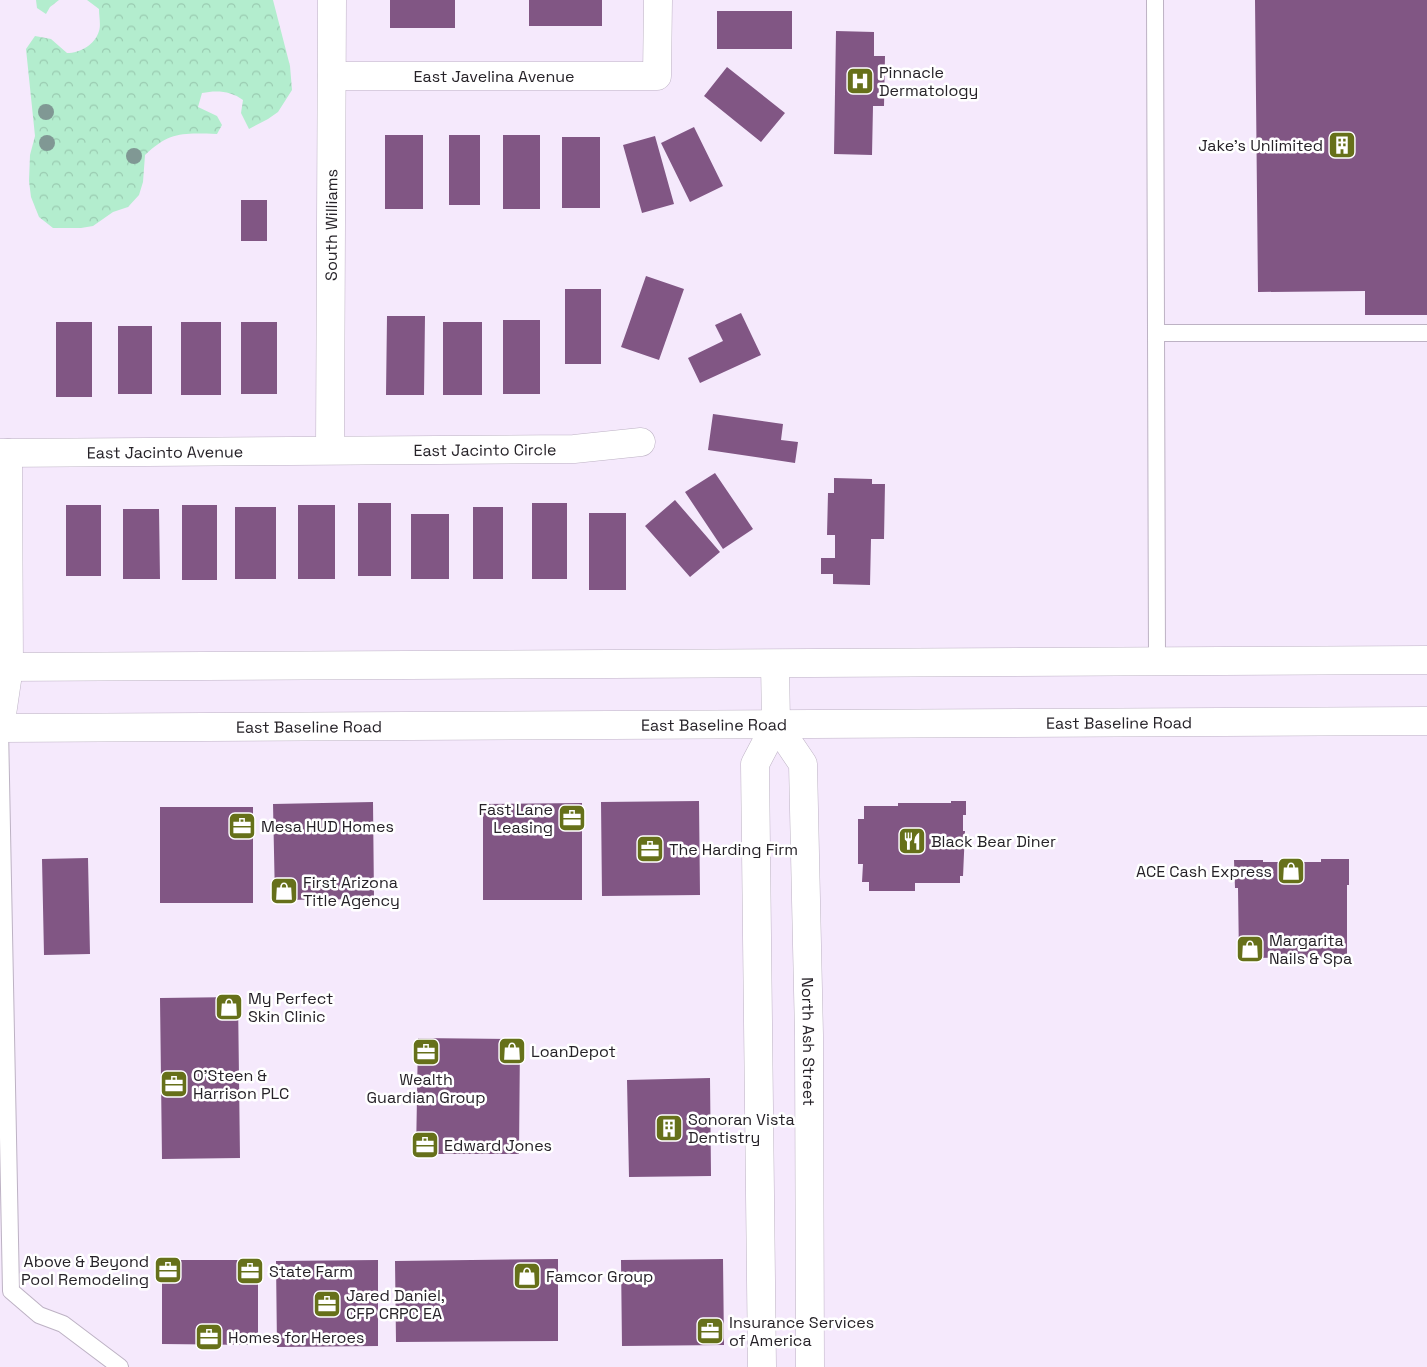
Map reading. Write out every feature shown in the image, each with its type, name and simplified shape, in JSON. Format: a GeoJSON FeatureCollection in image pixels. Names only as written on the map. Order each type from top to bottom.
{"type":"FeatureCollection","features":[{"type":"Feature","properties":{"kind":"street","name":"South Williams"},"geometry":{"type":"LineString","coordinates":[[330,450],[332,0]]}},
{"type":"Feature","properties":{"kind":"street","name":"East Javelina Avenue"},"geometry":{"type":"LineString","coordinates":[[332,76],[657,76],[658,0]]}},
{"type":"Feature","properties":{"kind":"street","name":"East Jacinto Circle"},"geometry":{"type":"LineString","coordinates":[[330,450],[574,449],[641,442]]}},
{"type":"Feature","properties":{"kind":"street","name":"East Jacinto Avenue"},"geometry":{"type":"LineString","coordinates":[[4,453],[330,450]]}},
{"type":"Feature","properties":{"kind":"street"},"geometry":{"type":"LineString","coordinates":[[0,728],[4,667],[4,453]]}},
{"type":"Feature","properties":{"kind":"street"},"geometry":{"type":"LineString","coordinates":[[4,667],[1427,660]]}},
{"type":"Feature","properties":{"kind":"street"},"geometry":{"type":"LineString","coordinates":[[762,1367],[755,764],[776,724],[775,664]]}},
{"type":"Feature","properties":{"kind":"street","name":"East Baseline Road"},"geometry":{"type":"LineString","coordinates":[[0,728],[1427,721]]}},
{"type":"Feature","properties":{"kind":"street","name":"North Ash Street"},"geometry":{"type":"LineString","coordinates":[[776,724],[803,764],[809,1045],[810,1367]]}},
{"type":"Feature","properties":{"kind":"lane"},"geometry":{"type":"LineString","coordinates":[[1155,0],[1157,662]]}},
{"type":"Feature","properties":{"kind":"lane"},"geometry":{"type":"LineString","coordinates":[[1156,334],[1427,332]]}},
{"type":"Feature","properties":{"kind":"lane"},"geometry":{"type":"LineString","coordinates":[[0,728],[0,818],[11,1291],[39,1315],[63,1324],[120,1367]]}},
{"type":"Feature","properties":{"kind":"green space"},"geometry":{"type":"Polygon","coordinates":[[[36,0],[59,0],[50,7],[46,14],[37,8],[36,0]]]}},
{"type":"Feature","properties":{"kind":"green space"},"geometry":{"type":"Polygon","coordinates":[[[87,0],[273,0],[290,66],[292,90],[278,112],[249,129],[241,113],[243,100],[224,92],[202,93],[198,107],[217,116],[222,125],[217,134],[195,133],[178,135],[162,141],[145,155],[143,182],[139,195],[128,207],[113,212],[93,226],[53,228],[39,217],[31,197],[29,181],[30,155],[35,136],[26,49],[35,36],[51,39],[67,53],[77,52],[91,44],[100,29],[99,9],[87,0]]]}},
{"type":"Feature","properties":{"kind":"building"},"geometry":{"type":"Polygon","coordinates":[[[390,0],[455,0],[455,28],[390,28],[390,0]]]}},
{"type":"Feature","properties":{"kind":"building"},"geometry":{"type":"Polygon","coordinates":[[[529,0],[602,0],[602,26],[529,26],[529,0]]]}},
{"type":"Feature","properties":{"kind":"building","name":"Jake's Unlimited"},"geometry":{"type":"Polygon","coordinates":[[[1255,0],[1427,0],[1427,315],[1365,315],[1365,291],[1258,292],[1255,0]]]}},
{"type":"Feature","properties":{"kind":"building"},"geometry":{"type":"Polygon","coordinates":[[[717,11],[792,11],[792,49],[717,49],[717,11]]]}},
{"type":"Feature","properties":{"kind":"building","name":"Pinnacle Dermatology"},"geometry":{"type":"Polygon","coordinates":[[[836,31],[874,32],[874,56],[885,56],[884,106],[873,106],[872,155],[834,154],[836,31]]]}},
{"type":"Feature","properties":{"kind":"building"},"geometry":{"type":"Polygon","coordinates":[[[727,67],[785,113],[761,142],[704,96],[727,67]]]}},
{"type":"Feature","properties":{"kind":"building"},"geometry":{"type":"Polygon","coordinates":[[[694,127],[723,186],[690,202],[661,143],[694,127]]]}},
{"type":"Feature","properties":{"kind":"building"},"geometry":{"type":"Polygon","coordinates":[[[385,135],[423,135],[423,209],[385,209],[385,135]]]}},
{"type":"Feature","properties":{"kind":"building"},"geometry":{"type":"Polygon","coordinates":[[[449,135],[480,135],[480,205],[449,205],[449,135]]]}},
{"type":"Feature","properties":{"kind":"building"},"geometry":{"type":"Polygon","coordinates":[[[503,135],[540,135],[540,209],[503,209],[503,135]]]}},
{"type":"Feature","properties":{"kind":"building"},"geometry":{"type":"Polygon","coordinates":[[[655,136],[674,204],[642,213],[623,145],[655,136]]]}},
{"type":"Feature","properties":{"kind":"building"},"geometry":{"type":"Polygon","coordinates":[[[562,137],[600,137],[600,208],[562,208],[562,137]]]}},
{"type":"Feature","properties":{"kind":"building"},"geometry":{"type":"Polygon","coordinates":[[[241,200],[267,200],[267,241],[241,241],[241,200]]]}},
{"type":"Feature","properties":{"kind":"building"},"geometry":{"type":"Polygon","coordinates":[[[646,276],[684,289],[659,360],[621,347],[646,276]]]}},
{"type":"Feature","properties":{"kind":"building"},"geometry":{"type":"Polygon","coordinates":[[[565,289],[601,289],[601,364],[565,364],[565,289]]]}},
{"type":"Feature","properties":{"kind":"building"},"geometry":{"type":"Polygon","coordinates":[[[741,313],[761,355],[700,383],[688,358],[723,341],[715,325],[741,313]]]}},
{"type":"Feature","properties":{"kind":"building"},"geometry":{"type":"Polygon","coordinates":[[[387,316],[425,316],[424,395],[386,395],[387,316]]]}},
{"type":"Feature","properties":{"kind":"building"},"geometry":{"type":"Polygon","coordinates":[[[503,320],[540,320],[540,394],[503,394],[503,320]]]}},
{"type":"Feature","properties":{"kind":"building"},"geometry":{"type":"Polygon","coordinates":[[[56,322],[92,322],[92,397],[56,397],[56,322]]]}},
{"type":"Feature","properties":{"kind":"building"},"geometry":{"type":"Polygon","coordinates":[[[181,322],[221,322],[221,395],[181,395],[181,322]]]}},
{"type":"Feature","properties":{"kind":"building"},"geometry":{"type":"Polygon","coordinates":[[[241,322],[277,322],[277,394],[241,394],[241,322]]]}},
{"type":"Feature","properties":{"kind":"building"},"geometry":{"type":"Polygon","coordinates":[[[443,322],[482,322],[482,395],[443,395],[443,322]]]}},
{"type":"Feature","properties":{"kind":"building"},"geometry":{"type":"Polygon","coordinates":[[[118,326],[152,326],[152,394],[118,394],[118,326]]]}},
{"type":"Feature","properties":{"kind":"building"},"geometry":{"type":"Polygon","coordinates":[[[713,414],[783,424],[781,440],[798,442],[795,463],[708,450],[713,414]]]}},
{"type":"Feature","properties":{"kind":"building"},"geometry":{"type":"Polygon","coordinates":[[[715,473],[753,529],[723,549],[685,492],[715,473]]]}},
{"type":"Feature","properties":{"kind":"building"},"geometry":{"type":"Polygon","coordinates":[[[834,478],[872,479],[872,484],[885,484],[884,539],[871,539],[870,585],[833,584],[833,574],[821,574],[821,558],[835,558],[835,535],[827,535],[828,493],[834,493],[834,478]]]}},
{"type":"Feature","properties":{"kind":"building"},"geometry":{"type":"Polygon","coordinates":[[[675,500],[720,552],[690,577],[645,526],[675,500]]]}},
{"type":"Feature","properties":{"kind":"building"},"geometry":{"type":"Polygon","coordinates":[[[358,503],[391,503],[391,576],[358,576],[358,503]]]}},
{"type":"Feature","properties":{"kind":"building"},"geometry":{"type":"Polygon","coordinates":[[[532,503],[567,503],[567,579],[532,579],[532,503]]]}},
{"type":"Feature","properties":{"kind":"building"},"geometry":{"type":"Polygon","coordinates":[[[66,505],[101,505],[101,576],[66,576],[66,505]]]}},
{"type":"Feature","properties":{"kind":"building"},"geometry":{"type":"Polygon","coordinates":[[[182,505],[217,505],[217,580],[182,580],[182,505]]]}},
{"type":"Feature","properties":{"kind":"building"},"geometry":{"type":"Polygon","coordinates":[[[298,505],[335,505],[335,579],[298,579],[298,505]]]}},
{"type":"Feature","properties":{"kind":"building"},"geometry":{"type":"Polygon","coordinates":[[[235,507],[276,507],[276,579],[235,579],[235,507]]]}},
{"type":"Feature","properties":{"kind":"building"},"geometry":{"type":"Polygon","coordinates":[[[473,507],[503,507],[503,579],[473,579],[473,507]]]}},
{"type":"Feature","properties":{"kind":"building"},"geometry":{"type":"Polygon","coordinates":[[[123,509],[159,509],[160,579],[123,579],[123,509]]]}},
{"type":"Feature","properties":{"kind":"building"},"geometry":{"type":"Polygon","coordinates":[[[589,513],[626,513],[626,590],[589,590],[589,513]]]}},
{"type":"Feature","properties":{"kind":"building"},"geometry":{"type":"Polygon","coordinates":[[[411,514],[449,514],[449,579],[411,579],[411,514]]]}},
{"type":"Feature","properties":{"kind":"building","name":"The Harding Firm"},"geometry":{"type":"Polygon","coordinates":[[[699,801],[700,895],[602,896],[601,802],[699,801]]]}},
{"type":"Feature","properties":{"kind":"building","name":"Black Bear Diner"},"geometry":{"type":"Polygon","coordinates":[[[951,801],[966,801],[966,815],[963,815],[963,831],[965,831],[963,876],[960,876],[960,883],[915,883],[915,891],[869,891],[869,882],[862,882],[863,864],[858,864],[858,819],[864,819],[864,806],[898,806],[898,803],[951,803],[951,801]]]}},
{"type":"Feature","properties":{"kind":"building"},"geometry":{"type":"Polygon","coordinates":[[[373,802],[374,899],[275,900],[273,804],[373,802]]]}},
{"type":"Feature","properties":{"kind":"building"},"geometry":{"type":"Polygon","coordinates":[[[582,803],[582,900],[483,900],[483,804],[582,803]]]}},
{"type":"Feature","properties":{"kind":"building"},"geometry":{"type":"Polygon","coordinates":[[[160,807],[253,807],[253,903],[160,903],[160,807]]]}},
{"type":"Feature","properties":{"kind":"building"},"geometry":{"type":"Polygon","coordinates":[[[88,858],[90,954],[44,955],[42,859],[88,858]]]}},
{"type":"Feature","properties":{"kind":"building"},"geometry":{"type":"Polygon","coordinates":[[[1321,859],[1349,859],[1347,957],[1239,958],[1238,888],[1235,888],[1234,860],[1321,862],[1321,859]]]}},
{"type":"Feature","properties":{"kind":"building"},"geometry":{"type":"Polygon","coordinates":[[[238,997],[240,1158],[162,1159],[160,998],[238,997]]]}},
{"type":"Feature","properties":{"kind":"building"},"geometry":{"type":"Polygon","coordinates":[[[418,1038],[520,1039],[519,1154],[416,1154],[418,1038]]]}},
{"type":"Feature","properties":{"kind":"building","name":"Sonoran Vista Dentistry"},"geometry":{"type":"Polygon","coordinates":[[[710,1078],[711,1176],[629,1177],[627,1080],[710,1078]]]}},
{"type":"Feature","properties":{"kind":"building"},"geometry":{"type":"Polygon","coordinates":[[[558,1259],[558,1341],[396,1342],[395,1261],[558,1259]]]}},
{"type":"Feature","properties":{"kind":"building"},"geometry":{"type":"Polygon","coordinates":[[[723,1259],[724,1345],[622,1346],[621,1260],[723,1259]]]}},
{"type":"Feature","properties":{"kind":"building"},"geometry":{"type":"Polygon","coordinates":[[[162,1260],[258,1260],[258,1345],[162,1344],[162,1260]]]}},
{"type":"Feature","properties":{"kind":"building","name":"Jared Daniel, CFP CRPC EA"},"geometry":{"type":"Polygon","coordinates":[[[378,1260],[378,1346],[277,1347],[276,1261],[378,1260]]]}},
{"type":"Feature","properties":{"kind":"place","name":"Pinnacle Dermatology"},"geometry":{"type":"Point","coordinates":[860,81]}},
{"type":"Feature","properties":{"kind":"place","name":"Jake's Unlimited"},"geometry":{"type":"Point","coordinates":[1342,145]}},
{"type":"Feature","properties":{"kind":"place","name":"Fast Lane Leasing"},"geometry":{"type":"Point","coordinates":[572,818]}},
{"type":"Feature","properties":{"kind":"place","name":"Mesa HUD Homes"},"geometry":{"type":"Point","coordinates":[242,826]}},
{"type":"Feature","properties":{"kind":"place","name":"Black Bear Diner"},"geometry":{"type":"Point","coordinates":[912,841]}},
{"type":"Feature","properties":{"kind":"place","name":"The Harding Firm"},"geometry":{"type":"Point","coordinates":[650,849]}},
{"type":"Feature","properties":{"kind":"place","name":"ACE Cash Express"},"geometry":{"type":"Point","coordinates":[1291,871]}},
{"type":"Feature","properties":{"kind":"place","name":"First Arizona Title Agency"},"geometry":{"type":"Point","coordinates":[284,891]}},
{"type":"Feature","properties":{"kind":"place","name":"Margarita Nails & Spa"},"geometry":{"type":"Point","coordinates":[1250,949]}},
{"type":"Feature","properties":{"kind":"place","name":"My Perfect Skin Clinic"},"geometry":{"type":"Point","coordinates":[229,1007]}},
{"type":"Feature","properties":{"kind":"place","name":"LoanDepot"},"geometry":{"type":"Point","coordinates":[512,1051]}},
{"type":"Feature","properties":{"kind":"place","name":"Wealth Guardian Group"},"geometry":{"type":"Point","coordinates":[426,1052]}},
{"type":"Feature","properties":{"kind":"place","name":"O'Steen & Harrison PLC"},"geometry":{"type":"Point","coordinates":[174,1084]}},
{"type":"Feature","properties":{"kind":"place","name":"Sonoran Vista Dentistry"},"geometry":{"type":"Point","coordinates":[669,1128]}},
{"type":"Feature","properties":{"kind":"place","name":"Edward Jones"},"geometry":{"type":"Point","coordinates":[425,1145]}},
{"type":"Feature","properties":{"kind":"place","name":"Above & Beyond Pool Remodeling"},"geometry":{"type":"Point","coordinates":[168,1270]}},
{"type":"Feature","properties":{"kind":"place","name":"State Farm"},"geometry":{"type":"Point","coordinates":[250,1271]}},
{"type":"Feature","properties":{"kind":"place","name":"Famcor Group"},"geometry":{"type":"Point","coordinates":[527,1276]}},
{"type":"Feature","properties":{"kind":"place","name":"Jared Daniel, CFP CRPC EA"},"geometry":{"type":"Point","coordinates":[327,1304]}},
{"type":"Feature","properties":{"kind":"place","name":"Insurance Services of America"},"geometry":{"type":"Point","coordinates":[710,1331]}},
{"type":"Feature","properties":{"kind":"place","name":"Homes for Heroes"},"geometry":{"type":"Point","coordinates":[209,1337]}}]}
